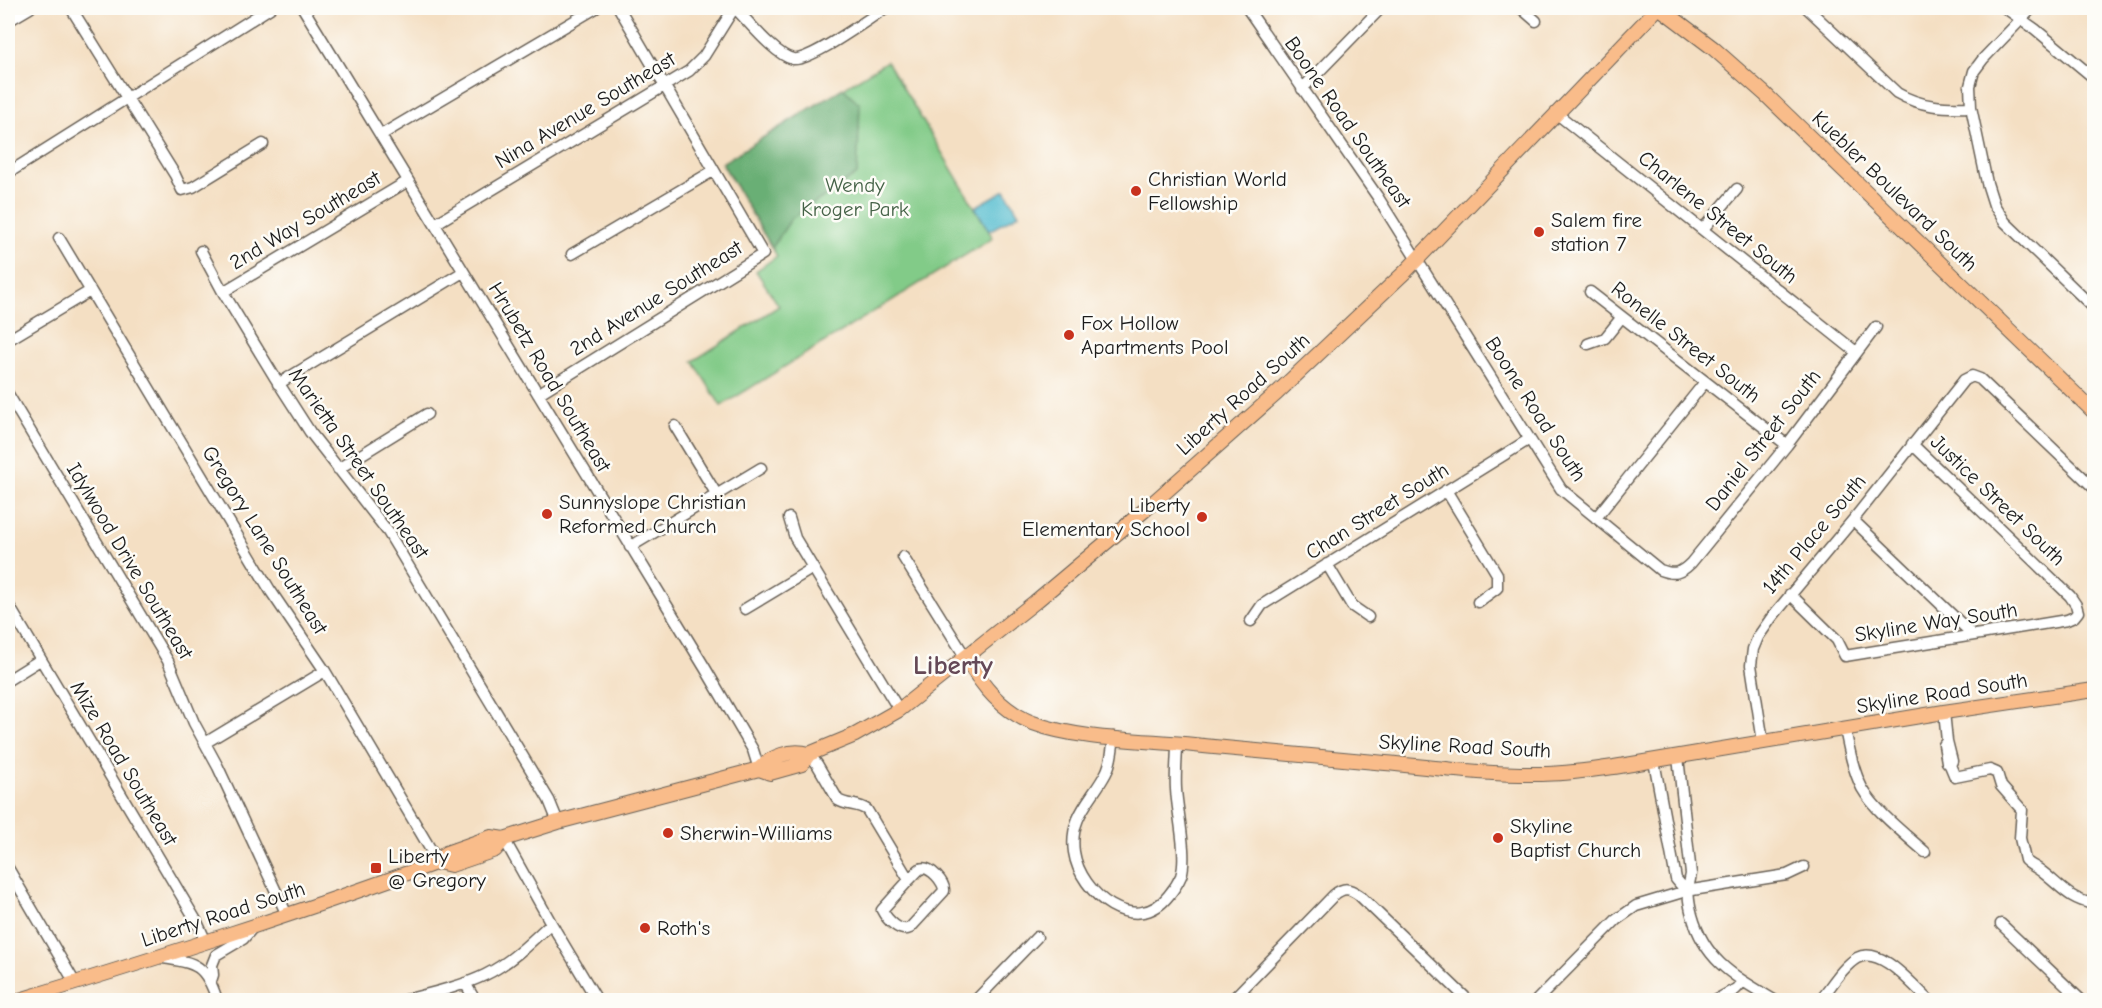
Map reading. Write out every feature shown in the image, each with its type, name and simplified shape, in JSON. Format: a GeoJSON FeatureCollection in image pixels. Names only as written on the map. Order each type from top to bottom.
{"type":"FeatureCollection","features":[{"type":"Feature","properties":{"kind":"main road","name":"Liberty Road South"},"geometry":{"type":"LineString","coordinates":[[20,1000],[160,957],[359,891],[438,862],[446,853],[491,837],[504,839],[558,822],[759,769],[768,759],[798,750],[809,754],[855,735],[898,710],[1066,576],[1185,476],[1298,374],[1418,259],[1659,8]]}},
{"type":"Feature","properties":{"kind":"main road","name":"Kuebler Boulevard South"},"geometry":{"type":"LineString","coordinates":[[1659,8],[1713,48],[1765,94],[2094,412]]}},
{"type":"Feature","properties":{"kind":"main road","name":"Skyline Road South"},"geometry":{"type":"LineString","coordinates":[[966,658],[977,677],[996,699],[1020,717],[1049,728],[1114,737],[1522,774],[1567,773],[1677,757],[1944,712],[2094,690]]}},
{"type":"Feature","properties":{"kind":"street"},"geometry":{"type":"LineString","coordinates":[[8,21],[30,8]]}},
{"type":"Feature","properties":{"kind":"street"},"geometry":{"type":"LineString","coordinates":[[71,8],[128,96],[176,175],[182,190],[193,187],[263,144]]}},
{"type":"Feature","properties":{"kind":"street"},"geometry":{"type":"LineString","coordinates":[[8,173],[270,8]]}},
{"type":"Feature","properties":{"kind":"street","name":"Hrubetz Road Southeast"},"geometry":{"type":"LineString","coordinates":[[303,8],[753,750],[759,769]]}},
{"type":"Feature","properties":{"kind":"street"},"geometry":{"type":"LineString","coordinates":[[381,135],[596,8]]}},
{"type":"Feature","properties":{"kind":"street"},"geometry":{"type":"LineString","coordinates":[[572,254],[713,171],[619,8]]}},
{"type":"Feature","properties":{"kind":"street"},"geometry":{"type":"LineString","coordinates":[[734,8],[780,53],[793,59],[811,56],[886,8]]}},
{"type":"Feature","properties":{"kind":"street","name":"Nina Avenue Southeast"},"geometry":{"type":"LineString","coordinates":[[435,224],[689,71],[704,56],[734,8]]}},
{"type":"Feature","properties":{"kind":"street","name":"Boone Road Southeast"},"geometry":{"type":"LineString","coordinates":[[1247,8],[1418,259]]}},
{"type":"Feature","properties":{"kind":"street"},"geometry":{"type":"LineString","coordinates":[[1302,89],[1381,8]]}},
{"type":"Feature","properties":{"kind":"street"},"geometry":{"type":"LineString","coordinates":[[1521,8],[1536,21]]}},
{"type":"Feature","properties":{"kind":"street"},"geometry":{"type":"LineString","coordinates":[[1807,8],[1897,93],[1911,101],[1940,108],[1971,108]]}},
{"type":"Feature","properties":{"kind":"street"},"geometry":{"type":"LineString","coordinates":[[2004,8],[2021,18],[2094,78]]}},
{"type":"Feature","properties":{"kind":"street"},"geometry":{"type":"LineString","coordinates":[[2032,8],[1983,58],[1974,71],[1970,86],[1971,108],[1987,183],[1995,205],[2005,222],[2094,308]]}},
{"type":"Feature","properties":{"kind":"street","name":"Charlene Street South"},"geometry":{"type":"LineString","coordinates":[[1556,113],[1856,352]]}},
{"type":"Feature","properties":{"kind":"street","name":"2nd Avenue Southeast"},"geometry":{"type":"LineString","coordinates":[[538,394],[763,254],[713,171]]}},
{"type":"Feature","properties":{"kind":"street","name":"2nd Way Southeast"},"geometry":{"type":"LineString","coordinates":[[223,292],[408,181]]}},
{"type":"Feature","properties":{"kind":"street"},"geometry":{"type":"LineString","coordinates":[[1702,229],[1737,189]]}},
{"type":"Feature","properties":{"kind":"street","name":"Gregory Lane Southeast"},"geometry":{"type":"LineString","coordinates":[[59,238],[270,590],[325,671],[438,862]]}},
{"type":"Feature","properties":{"kind":"street","name":"Marietta Street Southeast"},"geometry":{"type":"LineString","coordinates":[[201,251],[278,384],[310,432],[388,532],[549,800],[558,822]]}},
{"type":"Feature","properties":{"kind":"street","name":"Boone Road South"},"geometry":{"type":"LineString","coordinates":[[1418,259],[1528,440],[1561,489],[1660,570],[1677,574]]}},
{"type":"Feature","properties":{"kind":"street"},"geometry":{"type":"LineString","coordinates":[[278,384],[463,272]]}},
{"type":"Feature","properties":{"kind":"street"},"geometry":{"type":"LineString","coordinates":[[8,340],[90,291]]}},
{"type":"Feature","properties":{"kind":"street","name":"Ronelle Street South"},"geometry":{"type":"LineString","coordinates":[[1590,292],[1787,445]]}},
{"type":"Feature","properties":{"kind":"street"},"geometry":{"type":"LineString","coordinates":[[1588,344],[1605,338],[1622,318]]}},
{"type":"Feature","properties":{"kind":"street","name":"Daniel Street South"},"geometry":{"type":"LineString","coordinates":[[1677,574],[1691,563],[1787,445],[1875,327]]}},
{"type":"Feature","properties":{"kind":"street","name":"14th Place South"},"geometry":{"type":"LineString","coordinates":[[1763,742],[1751,665],[1753,649],[1764,627],[1853,520],[1964,380],[1972,376],[1980,378],[2094,488]]}},
{"type":"Feature","properties":{"kind":"street"},"geometry":{"type":"LineString","coordinates":[[1596,518],[1705,382]]}},
{"type":"Feature","properties":{"kind":"street","name":"Idylwood Drive Southeast"},"geometry":{"type":"LineString","coordinates":[[8,393],[168,661],[187,709],[287,915]]}},
{"type":"Feature","properties":{"kind":"street"},"geometry":{"type":"LineString","coordinates":[[338,469],[427,414]]}},
{"type":"Feature","properties":{"kind":"street"},"geometry":{"type":"LineString","coordinates":[[675,426],[717,495]]}},
{"type":"Feature","properties":{"kind":"street","name":"Chan Street South"},"geometry":{"type":"LineString","coordinates":[[1251,621],[1262,605],[1528,440]]}},
{"type":"Feature","properties":{"kind":"street","name":"Justice Street South"},"geometry":{"type":"LineString","coordinates":[[1912,444],[2070,596],[2078,612]]}},
{"type":"Feature","properties":{"kind":"street"},"geometry":{"type":"LineString","coordinates":[[630,547],[761,468]]}},
{"type":"Feature","properties":{"kind":"street"},"geometry":{"type":"LineString","coordinates":[[1446,490],[1497,574],[1497,588],[1478,602]]}},
{"type":"Feature","properties":{"kind":"street"},"geometry":{"type":"LineString","coordinates":[[789,519],[795,538],[898,710]]}},
{"type":"Feature","properties":{"kind":"street"},"geometry":{"type":"LineString","coordinates":[[1853,520],[1973,635]]}},
{"type":"Feature","properties":{"kind":"street"},"geometry":{"type":"LineString","coordinates":[[903,556],[966,658]]}},
{"type":"Feature","properties":{"kind":"street"},"geometry":{"type":"LineString","coordinates":[[1327,564],[1352,606],[1368,617]]}},
{"type":"Feature","properties":{"kind":"street"},"geometry":{"type":"LineString","coordinates":[[745,609],[813,568]]}},
{"type":"Feature","properties":{"kind":"street","name":"Skyline Way South"},"geometry":{"type":"LineString","coordinates":[[1790,594],[1837,640],[1845,656],[2067,620],[2078,612]]}},
{"type":"Feature","properties":{"kind":"street","name":"Mize Road Southeast"},"geometry":{"type":"LineString","coordinates":[[8,604],[197,922],[206,942]]}},
{"type":"Feature","properties":{"kind":"street"},"geometry":{"type":"LineString","coordinates":[[8,680],[40,660]]}},
{"type":"Feature","properties":{"kind":"street"},"geometry":{"type":"LineString","coordinates":[[205,743],[325,671]]}},
{"type":"Feature","properties":{"kind":"street"},"geometry":{"type":"LineString","coordinates":[[1944,712],[1947,741],[1944,745],[1947,762],[1955,777],[1990,770],[1996,773],[2001,786],[2022,810],[2020,838],[2025,860],[2065,893],[2080,902],[2094,904]]}},
{"type":"Feature","properties":{"kind":"street"},"geometry":{"type":"LineString","coordinates":[[1845,729],[1855,772],[1863,790],[1874,804],[1925,852]]}},
{"type":"Feature","properties":{"kind":"street"},"geometry":{"type":"LineString","coordinates":[[1114,737],[1106,773],[1083,806],[1075,826],[1074,851],[1085,881],[1099,897],[1127,912],[1139,914],[1162,905],[1182,874],[1183,860],[1176,787],[1177,743]]}},
{"type":"Feature","properties":{"kind":"street"},"geometry":{"type":"LineString","coordinates":[[809,754],[818,764],[840,802],[857,805],[867,810],[909,880]]}},
{"type":"Feature","properties":{"kind":"street"},"geometry":{"type":"LineString","coordinates":[[1677,757],[1691,874],[1686,891]]}},
{"type":"Feature","properties":{"kind":"street"},"geometry":{"type":"LineString","coordinates":[[1654,760],[1676,879],[1686,891],[1696,929],[1712,956],[1743,981],[1774,1000]]}},
{"type":"Feature","properties":{"kind":"street"},"geometry":{"type":"LineString","coordinates":[[504,839],[550,923],[597,1000]]}},
{"type":"Feature","properties":{"kind":"street"},"geometry":{"type":"LineString","coordinates":[[1538,1000],[1626,912],[1647,902],[1686,891],[1788,875],[1804,867]]}},
{"type":"Feature","properties":{"kind":"street"},"geometry":{"type":"LineString","coordinates":[[8,868],[75,983]]}},
{"type":"Feature","properties":{"kind":"street"},"geometry":{"type":"LineString","coordinates":[[920,869],[924,869],[928,870],[945,887],[944,891],[910,928],[901,930],[882,910],[909,880],[920,869]]}},
{"type":"Feature","properties":{"kind":"street"},"geometry":{"type":"LineString","coordinates":[[1232,1000],[1334,895],[1345,888],[1352,889],[1359,895],[1468,1000]]}},
{"type":"Feature","properties":{"kind":"street"},"geometry":{"type":"LineString","coordinates":[[405,1000],[465,983],[487,974],[510,959],[550,923]]}},
{"type":"Feature","properties":{"kind":"street"},"geometry":{"type":"LineString","coordinates":[[2001,924],[2081,1000]]}},
{"type":"Feature","properties":{"kind":"street"},"geometry":{"type":"LineString","coordinates":[[211,981],[212,965],[216,955],[243,939],[254,926]]}},
{"type":"Feature","properties":{"kind":"street"},"geometry":{"type":"LineString","coordinates":[[976,1000],[1037,937]]}},
{"type":"Feature","properties":{"kind":"street"},"geometry":{"type":"LineString","coordinates":[[1820,1000],[1849,965],[1857,958],[1865,956],[1875,956],[1886,960],[1929,1000]]}},
{"type":"Feature","properties":{"kind":"street"},"geometry":{"type":"LineString","coordinates":[[160,957],[187,960],[200,968],[211,981],[217,1000]]}},
{"type":"Feature","properties":{"kind":"street"},"geometry":{"type":"LineString","coordinates":[[1716,1000],[1736,989],[1743,981]]}},
{"type":"Feature","properties":{"kind":"street"},"geometry":{"type":"LineString","coordinates":[[465,983],[475,1000]]}},
{"type":"Feature","properties":{"kind":"street"},"geometry":{"type":"LineString","coordinates":[[1241,992],[1251,1000]]}},
{"type":"Feature","properties":{"kind":"green space","name":"Wendy Kroger Park"},"geometry":{"type":"Polygon","coordinates":[[[887,61],[993,238],[721,406],[693,361],[779,306],[756,271],[777,256],[722,163],[887,61]]]}},
{"type":"Feature","properties":{"kind":"green space"},"geometry":{"type":"Polygon","coordinates":[[[843,88],[860,104],[857,174],[791,219],[772,248],[722,163],[843,88]]]}},
{"type":"Feature","properties":{"kind":"water"},"geometry":{"type":"Polygon","coordinates":[[[1005,190],[1019,214],[989,231],[975,207],[1005,190]]]}},
{"type":"Feature","properties":{"kind":"place","name":"Christian World Fellowship"},"geometry":{"type":"Point","coordinates":[1136,191]}},
{"type":"Feature","properties":{"kind":"place","name":"Salem fire station 7"},"geometry":{"type":"Point","coordinates":[1539,232]}},
{"type":"Feature","properties":{"kind":"place","name":"Fox Hollow Apartments Pool"},"geometry":{"type":"Point","coordinates":[1069,335]}},
{"type":"Feature","properties":{"kind":"place","name":"Sunnyslope Christian Reformed Church"},"geometry":{"type":"Point","coordinates":[547,514]}},
{"type":"Feature","properties":{"kind":"place","name":"Liberty Elementary School"},"geometry":{"type":"Point","coordinates":[1202,517]}},
{"type":"Feature","properties":{"kind":"place","name":"Sherwin-Williams"},"geometry":{"type":"Point","coordinates":[668,833]}},
{"type":"Feature","properties":{"kind":"place","name":"Skyline Baptist Church"},"geometry":{"type":"Point","coordinates":[1498,838]}},
{"type":"Feature","properties":{"kind":"place","name":"Liberty @ Gregory"},"geometry":{"type":"Point","coordinates":[376,868]}},
{"type":"Feature","properties":{"kind":"place","name":"Roth's"},"geometry":{"type":"Point","coordinates":[645,928]}},
{"type":"Feature","properties":{"kind":"district","name":"Liberty"},"geometry":{"type":"Point","coordinates":[953,665]}}]}
